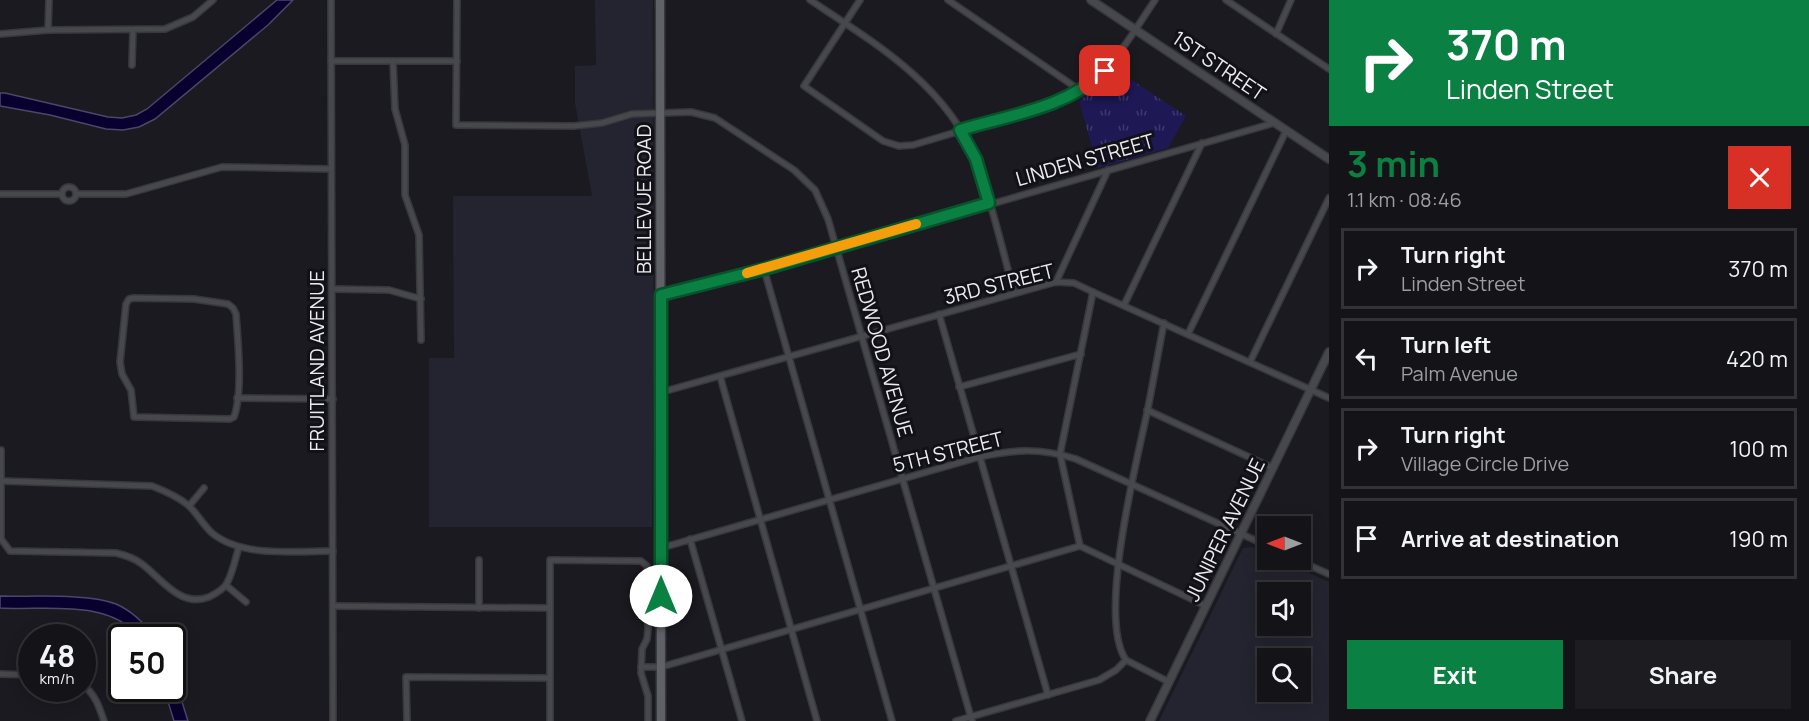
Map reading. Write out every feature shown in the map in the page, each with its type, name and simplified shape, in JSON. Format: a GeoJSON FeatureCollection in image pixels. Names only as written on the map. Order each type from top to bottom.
{"type":"FeatureCollection","features":[{"type":"Feature","properties":{"kind":"main road","name":"BELLEVUE ROAD"},"geometry":{"type":"LineString","coordinates":[[660,0],[661,721]]}},
{"type":"Feature","properties":{"kind":"street"},"geometry":{"type":"LineString","coordinates":[[48,0],[48,30]]}},
{"type":"Feature","properties":{"kind":"street"},"geometry":{"type":"LineString","coordinates":[[0,34],[48,30],[156,30],[173,27],[193,17],[213,0]]}},
{"type":"Feature","properties":{"kind":"street","name":"FRUITLAND AVENUE"},"geometry":{"type":"LineString","coordinates":[[331,0],[333,721]]}},
{"type":"Feature","properties":{"kind":"street"},"geometry":{"type":"LineString","coordinates":[[331,61],[457,61],[457,0]]}},
{"type":"Feature","properties":{"kind":"street"},"geometry":{"type":"LineString","coordinates":[[810,0],[899,60],[933,93],[960,130],[976,159],[1014,292]]}},
{"type":"Feature","properties":{"kind":"street"},"geometry":{"type":"LineString","coordinates":[[860,0],[804,86],[883,141],[899,146],[913,145],[1064,100],[1081,91],[1105,71],[1155,0]]}},
{"type":"Feature","properties":{"kind":"street"},"geometry":{"type":"LineString","coordinates":[[948,0],[1081,91]]}},
{"type":"Feature","properties":{"kind":"street","name":"1ST STREET"},"geometry":{"type":"LineString","coordinates":[[1090,0],[1329,159]]}},
{"type":"Feature","properties":{"kind":"street"},"geometry":{"type":"LineString","coordinates":[[1226,0],[1329,69]]}},
{"type":"Feature","properties":{"kind":"street"},"geometry":{"type":"LineString","coordinates":[[1276,34],[1292,0]]}},
{"type":"Feature","properties":{"kind":"street"},"geometry":{"type":"LineString","coordinates":[[132,64],[134,30]]}},
{"type":"Feature","properties":{"kind":"street"},"geometry":{"type":"LineString","coordinates":[[393,61],[395,109],[405,145],[405,195],[419,235],[421,340]]}},
{"type":"Feature","properties":{"kind":"street","name":"REDWOOD AVENUE"},"geometry":{"type":"LineString","coordinates":[[457,61],[456,125],[574,126],[602,123],[633,114],[691,112],[715,118],[794,170],[815,190],[828,219],[971,719]]}},
{"type":"Feature","properties":{"kind":"street","name":"LINDEN STREET"},"geometry":{"type":"LineString","coordinates":[[661,295],[764,269],[1274,123]]}},
{"type":"Feature","properties":{"kind":"street"},"geometry":{"type":"LineString","coordinates":[[1188,334],[1286,131]]}},
{"type":"Feature","properties":{"kind":"street"},"geometry":{"type":"LineString","coordinates":[[1124,305],[1202,143]]}},
{"type":"Feature","properties":{"kind":"street"},"geometry":{"type":"LineString","coordinates":[[77,194],[126,194],[222,167],[331,169]]}},
{"type":"Feature","properties":{"kind":"street"},"geometry":{"type":"LineString","coordinates":[[1056,282],[1108,170]]}},
{"type":"Feature","properties":{"kind":"street"},"geometry":{"type":"LineString","coordinates":[[62,194],[68,186],[75,189],[77,194]]}},
{"type":"Feature","properties":{"kind":"street"},"geometry":{"type":"LineString","coordinates":[[0,194],[62,194]]}},
{"type":"Feature","properties":{"kind":"street"},"geometry":{"type":"LineString","coordinates":[[62,194],[69,201],[77,194]]}},
{"type":"Feature","properties":{"kind":"street"},"geometry":{"type":"LineString","coordinates":[[1250,362],[1329,198]]}},
{"type":"Feature","properties":{"kind":"street"},"geometry":{"type":"LineString","coordinates":[[764,269],[892,721]]}},
{"type":"Feature","properties":{"kind":"street","name":"3RD STREET"},"geometry":{"type":"LineString","coordinates":[[662,392],[1056,282],[1074,283],[1094,291],[1329,398]]}},
{"type":"Feature","properties":{"kind":"street"},"geometry":{"type":"LineString","coordinates":[[332,289],[389,290],[421,299]]}},
{"type":"Feature","properties":{"kind":"street"},"geometry":{"type":"LineString","coordinates":[[1080,546],[1060,454],[1094,291]]}},
{"type":"Feature","properties":{"kind":"street"},"geometry":{"type":"LineString","coordinates":[[129,299],[194,299],[228,304],[233,308],[237,314],[237,398],[234,417],[230,419],[134,417],[130,390],[122,374],[120,362],[126,304],[129,299]]}},
{"type":"Feature","properties":{"kind":"street"},"geometry":{"type":"LineString","coordinates":[[939,314],[1048,695]]}},
{"type":"Feature","properties":{"kind":"street"},"geometry":{"type":"LineString","coordinates":[[1164,323],[1122,530],[1115,617],[1122,654],[1126,660],[1169,681]]}},
{"type":"Feature","properties":{"kind":"street","name":"JUNIPER AVENUE"},"geometry":{"type":"LineString","coordinates":[[1150,721],[1329,352]]}},
{"type":"Feature","properties":{"kind":"street"},"geometry":{"type":"LineString","coordinates":[[959,387],[1081,354]]}},
{"type":"Feature","properties":{"kind":"street"},"geometry":{"type":"LineString","coordinates":[[720,376],[817,721]]}},
{"type":"Feature","properties":{"kind":"street"},"geometry":{"type":"LineString","coordinates":[[237,398],[333,399]]}},
{"type":"Feature","properties":{"kind":"street"},"geometry":{"type":"LineString","coordinates":[[1147,410],[1273,468]]}},
{"type":"Feature","properties":{"kind":"street","name":"5TH STREET"},"geometry":{"type":"LineString","coordinates":[[661,548],[980,457],[1027,449],[1076,459],[1257,541]]}},
{"type":"Feature","properties":{"kind":"street"},"geometry":{"type":"LineString","coordinates":[[1,450],[0,530],[1,538],[10,550],[116,553],[141,562],[171,590],[191,600],[204,599],[227,586],[239,547]]}},
{"type":"Feature","properties":{"kind":"street"},"geometry":{"type":"LineString","coordinates":[[2,482],[152,486],[172,494],[189,506],[212,533],[239,547],[255,550],[333,551]]}},
{"type":"Feature","properties":{"kind":"street"},"geometry":{"type":"LineString","coordinates":[[189,506],[204,488]]}},
{"type":"Feature","properties":{"kind":"street"},"geometry":{"type":"LineString","coordinates":[[690,539],[742,721]]}},
{"type":"Feature","properties":{"kind":"street"},"geometry":{"type":"LineString","coordinates":[[641,666],[661,666],[1080,546],[1206,606]]}},
{"type":"Feature","properties":{"kind":"street"},"geometry":{"type":"LineString","coordinates":[[479,560],[479,608]]}},
{"type":"Feature","properties":{"kind":"street"},"geometry":{"type":"LineString","coordinates":[[550,721],[550,560],[641,561],[647,566],[648,629],[642,649],[641,673],[648,696],[648,721]]}},
{"type":"Feature","properties":{"kind":"street"},"geometry":{"type":"LineString","coordinates":[[1311,565],[1328,572]]}},
{"type":"Feature","properties":{"kind":"street"},"geometry":{"type":"LineString","coordinates":[[227,586],[246,602]]}},
{"type":"Feature","properties":{"kind":"street"},"geometry":{"type":"LineString","coordinates":[[333,606],[550,608]]}},
{"type":"Feature","properties":{"kind":"street"},"geometry":{"type":"LineString","coordinates":[[956,721],[971,719],[1099,680],[1116,670],[1126,660]]}},
{"type":"Feature","properties":{"kind":"street"},"geometry":{"type":"LineString","coordinates":[[0,674],[18,675]]}},
{"type":"Feature","properties":{"kind":"street"},"geometry":{"type":"LineString","coordinates":[[406,721],[406,677],[550,678]]}},
{"type":"Feature","properties":{"kind":"street"},"geometry":{"type":"LineString","coordinates":[[96,699],[104,721]]}},
{"type":"Feature","properties":{"kind":"shaded area"},"geometry":{"type":"Polygon","coordinates":[[[277,0],[293,0],[268,25],[155,119],[139,127],[123,130],[106,129],[50,115],[0,106],[0,93],[5,93],[108,117],[122,118],[136,115],[147,109],[277,0]]]}},
{"type":"Feature","properties":{"kind":"shaded area"},"geometry":{"type":"Polygon","coordinates":[[[595,0],[653,0],[652,527],[429,527],[429,358],[454,358],[453,196],[592,196],[575,103],[575,66],[596,65],[595,0]]]}},
{"type":"Feature","properties":{"kind":"shaded area"},"geometry":{"type":"Polygon","coordinates":[[[1252,547],[1257,549],[1257,570],[1302,570],[1329,582],[1329,721],[1159,721],[1243,548],[1252,547]]]}},
{"type":"Feature","properties":{"kind":"shaded area"},"geometry":{"type":"Polygon","coordinates":[[[0,596],[91,598],[122,607],[143,624],[124,624],[111,616],[93,611],[0,608],[0,596]]]}},
{"type":"Feature","properties":{"kind":"shaded area"},"geometry":{"type":"Polygon","coordinates":[[[168,702],[182,702],[188,721],[174,721],[168,702]]]}},
{"type":"Feature","properties":{"kind":"green space"},"geometry":{"type":"Polygon","coordinates":[[[1115,69],[1186,116],[1168,148],[1098,168],[1079,101],[1101,84],[1115,69]]]}},
{"type":"Feature","properties":{"kind":"slow traffic"},"geometry":{"type":"LineString","coordinates":[[747,273],[916,224]]}},
{"type":"Feature","properties":{"kind":"route"},"geometry":{"type":"LineString","coordinates":[[661,596],[661,295],[764,269],[989,203],[976,159],[960,130],[1064,100],[1081,91],[1105,71]]}}]}
